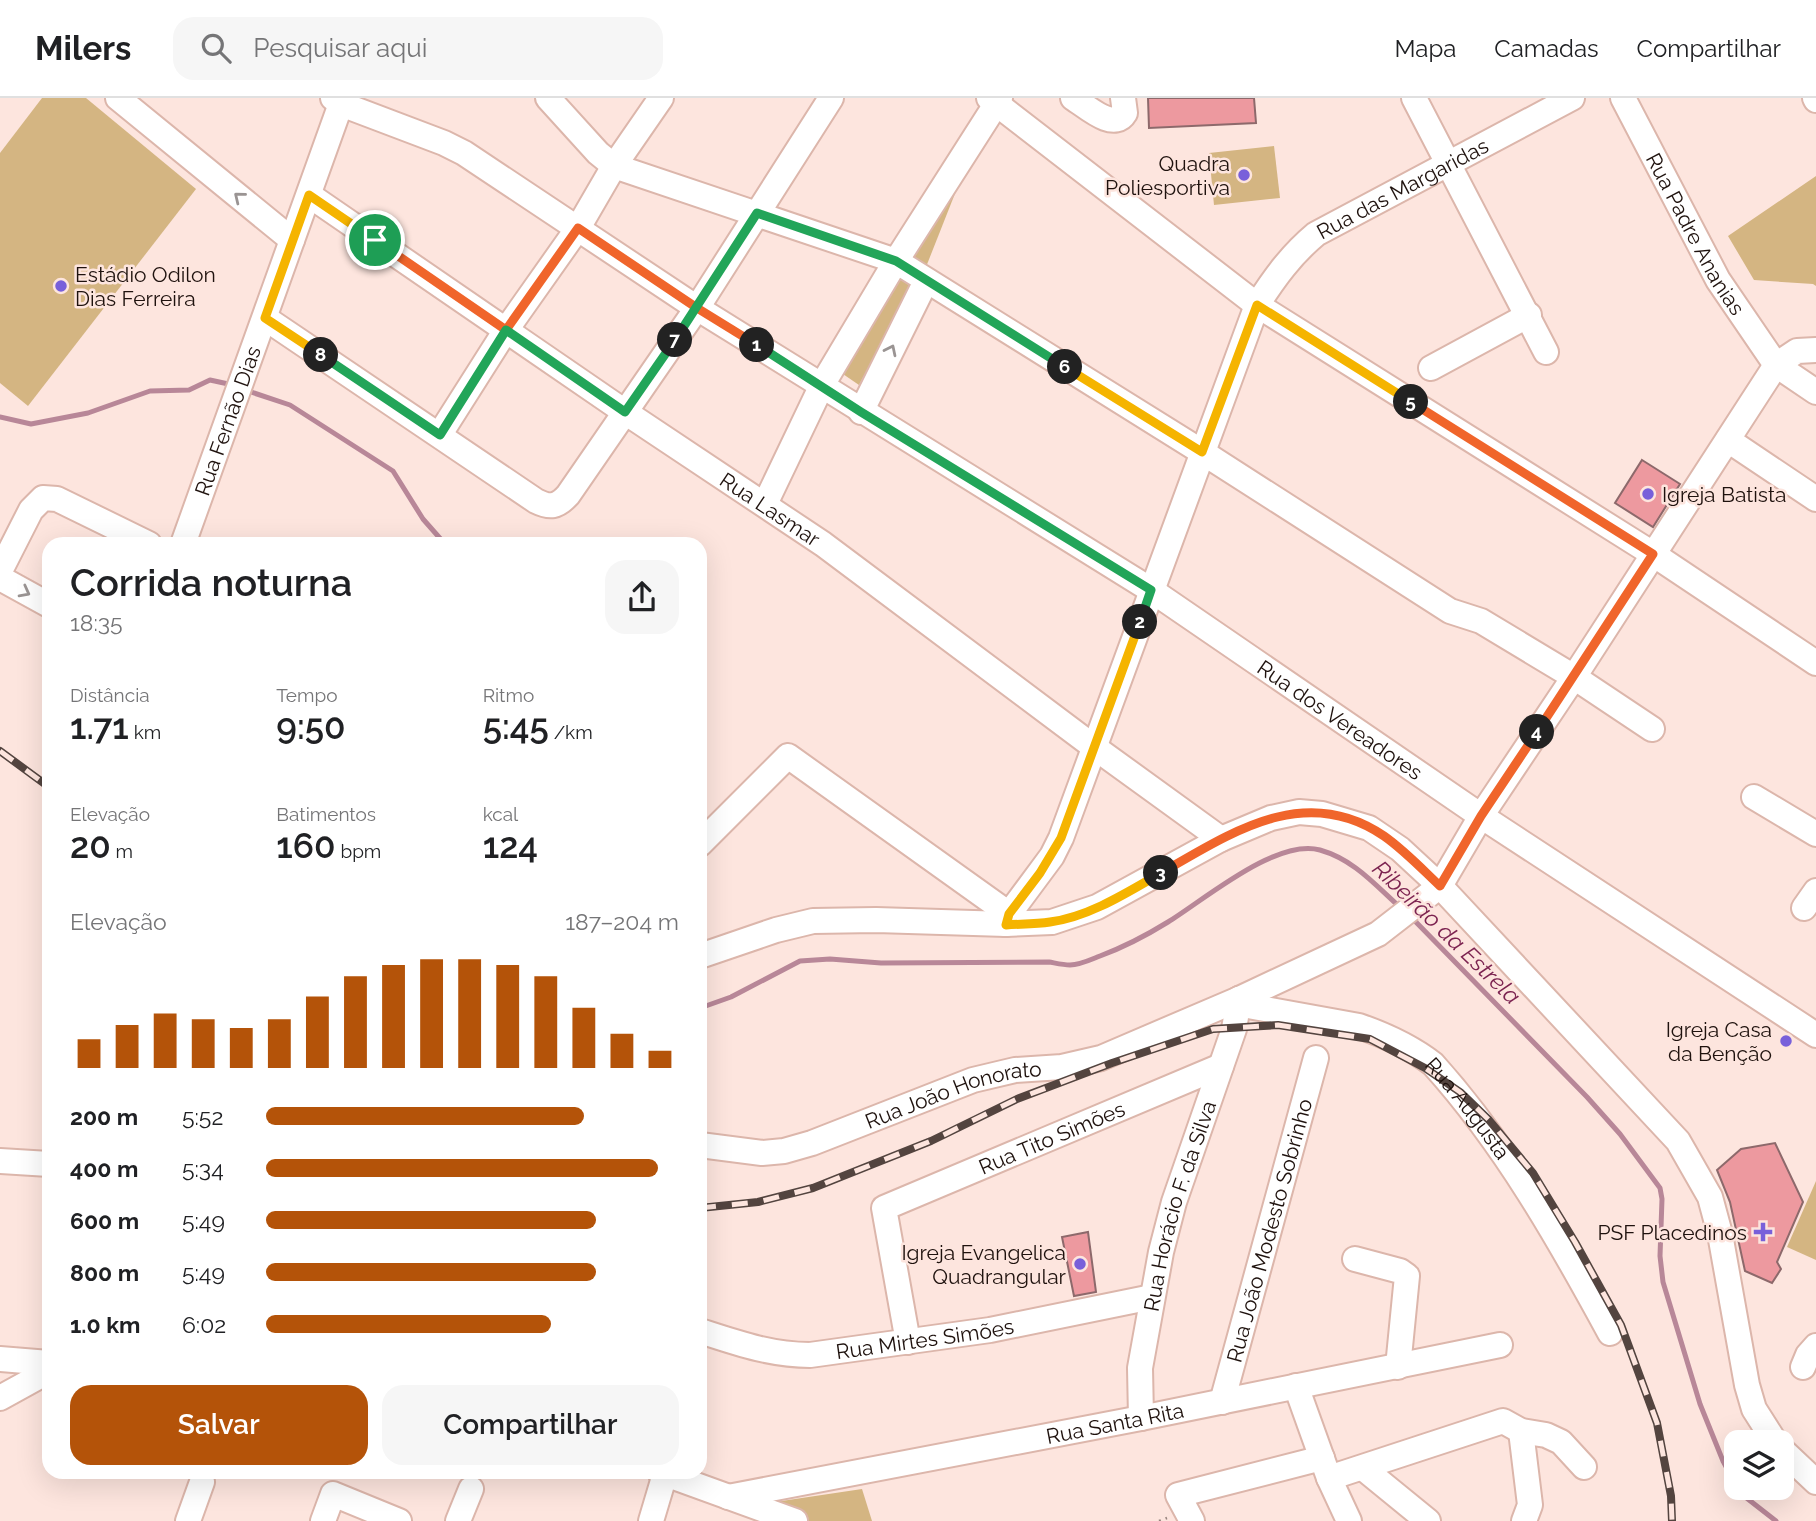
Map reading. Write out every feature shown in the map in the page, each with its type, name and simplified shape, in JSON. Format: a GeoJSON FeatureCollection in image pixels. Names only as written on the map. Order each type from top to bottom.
{"type":"FeatureCollection","features":[{"type":"Feature","properties":{"kind":"street"},"geometry":{"type":"LineString","coordinates":[[118,98],[292,240]]}},
{"type":"Feature","properties":{"kind":"street"},"geometry":{"type":"LineString","coordinates":[[548,98],[598,153],[614,166],[896,261],[1450,611],[1481,621],[1574,677],[1652,729]]}},
{"type":"Feature","properties":{"kind":"street"},"geometry":{"type":"LineString","coordinates":[[440,435],[506,330],[578,228],[614,166],[661,98]]}},
{"type":"Feature","properties":{"kind":"street"},"geometry":{"type":"LineString","coordinates":[[265,318],[547,506],[556,505],[570,491],[697,308],[831,98]]}},
{"type":"Feature","properties":{"kind":"street"},"geometry":{"type":"LineString","coordinates":[[1073,98],[1106,118],[1116,120],[1121,119],[1125,113],[1123,98]]}},
{"type":"Feature","properties":{"kind":"street"},"geometry":{"type":"LineString","coordinates":[[1414,98],[1546,352]]}},
{"type":"Feature","properties":{"kind":"street","name":"Rua das Margaridas"},"geometry":{"type":"LineString","coordinates":[[1007,919],[1061,838],[1257,305],[1279,271],[1295,252],[1316,234],[1572,98]]}},
{"type":"Feature","properties":{"kind":"street","name":"Rua Padre Ananias"},"geometry":{"type":"LineString","coordinates":[[1623,98],[1718,280],[1776,365]]}},
{"type":"Feature","properties":{"kind":"street","name":"Rua Fernão Dias"},"geometry":{"type":"LineString","coordinates":[[191,537],[229,412],[309,195],[339,100]]}},
{"type":"Feature","properties":{"kind":"street","name":"Rua dos Vereadores"},"geometry":{"type":"LineString","coordinates":[[339,100],[464,153],[697,308],[1151,590],[1481,816],[1816,1035]]}},
{"type":"Feature","properties":{"kind":"street"},"geometry":{"type":"LineString","coordinates":[[765,504],[822,385],[995,100],[1257,305],[1653,554],[1816,663]]}},
{"type":"Feature","properties":{"kind":"street","name":"Rua Lasmar"},"geometry":{"type":"LineString","coordinates":[[309,195],[823,544],[1221,839]]}},
{"type":"Feature","properties":{"kind":"street"},"geometry":{"type":"LineString","coordinates":[[861,412],[926,281]]}},
{"type":"Feature","properties":{"kind":"street"},"geometry":{"type":"LineString","coordinates":[[1431,368],[1529,316]]}},
{"type":"Feature","properties":{"kind":"street"},"geometry":{"type":"LineString","coordinates":[[1436,890],[1481,816],[1776,365],[1797,351],[1816,350]]}},
{"type":"Feature","properties":{"kind":"street"},"geometry":{"type":"LineString","coordinates":[[1776,365],[1816,392]]}},
{"type":"Feature","properties":{"kind":"street"},"geometry":{"type":"LineString","coordinates":[[1728,440],[1816,499]]}},
{"type":"Feature","properties":{"kind":"street"},"geometry":{"type":"LineString","coordinates":[[0,571],[31,510],[39,501],[49,497],[134,537]]}},
{"type":"Feature","properties":{"kind":"street"},"geometry":{"type":"LineString","coordinates":[[0,578],[42,601]]}},
{"type":"Feature","properties":{"kind":"street"},"geometry":{"type":"LineString","coordinates":[[707,837],[788,756],[1007,919]]}},
{"type":"Feature","properties":{"kind":"street"},"geometry":{"type":"LineString","coordinates":[[1754,797],[1816,834]]}},
{"type":"Feature","properties":{"kind":"street"},"geometry":{"type":"LineString","coordinates":[[707,954],[776,930],[813,921],[1007,919],[1052,922],[1076,916],[1143,884],[1221,839],[1270,818],[1299,812],[1348,820],[1383,836],[1640,1098],[1678,1141],[1710,1197],[1720,1234],[1747,1385],[1754,1409],[1767,1430]]}},
{"type":"Feature","properties":{"kind":"street","name":"Rua João Honorato"},"geometry":{"type":"LineString","coordinates":[[707,1146],[762,1153],[784,1151],[812,1143],[973,1080],[1015,1070],[1062,1067],[1101,1058],[1239,999],[1378,934],[1436,890]]}},
{"type":"Feature","properties":{"kind":"street","name":"Rua Horácio F. da Silva"},"geometry":{"type":"LineString","coordinates":[[1141,1418],[1140,1368],[1152,1297],[1174,1202],[1234,1029],[1239,999]]}},
{"type":"Feature","properties":{"kind":"street","name":"Rua Augusta"},"geometry":{"type":"LineString","coordinates":[[1239,999],[1248,1006],[1359,1026],[1412,1050],[1433,1064],[1509,1162],[1557,1238],[1610,1333]]}},
{"type":"Feature","properties":{"kind":"street","name":"Rua João Modesto Sobrinho"},"geometry":{"type":"LineString","coordinates":[[1222,1402],[1316,1058]]}},
{"type":"Feature","properties":{"kind":"street","name":"Rua Tito Simões"},"geometry":{"type":"LineString","coordinates":[[908,1342],[884,1208],[1221,1066]]}},
{"type":"Feature","properties":{"kind":"street"},"geometry":{"type":"LineString","coordinates":[[0,1161],[42,1164]]}},
{"type":"Feature","properties":{"kind":"street"},"geometry":{"type":"LineString","coordinates":[[1355,1259],[1400,1271],[1407,1276],[1398,1367]]}},
{"type":"Feature","properties":{"kind":"street","name":"Rua Mirtes Simões"},"geometry":{"type":"LineString","coordinates":[[707,1333],[762,1351],[810,1355],[990,1330],[1152,1297]]}},
{"type":"Feature","properties":{"kind":"street","name":"Rua Santa Rita"},"geometry":{"type":"LineString","coordinates":[[728,1497],[1141,1418],[1500,1345]]}},
{"type":"Feature","properties":{"kind":"street"},"geometry":{"type":"LineString","coordinates":[[0,1359],[42,1362]]}},
{"type":"Feature","properties":{"kind":"street"},"geometry":{"type":"LineString","coordinates":[[0,1398],[42,1375]]}},
{"type":"Feature","properties":{"kind":"street"},"geometry":{"type":"LineString","coordinates":[[1296,1386],[1349,1521]]}},
{"type":"Feature","properties":{"kind":"street"},"geometry":{"type":"LineString","coordinates":[[1192,1521],[1178,1495],[1326,1468],[1363,1468],[1503,1421],[1521,1431],[1546,1435],[1561,1442],[1584,1467]]}},
{"type":"Feature","properties":{"kind":"street"},"geometry":{"type":"LineString","coordinates":[[1521,1431],[1530,1505],[1524,1521]]}},
{"type":"Feature","properties":{"kind":"street"},"geometry":{"type":"LineString","coordinates":[[1794,1461],[1816,1482]]}},
{"type":"Feature","properties":{"kind":"street"},"geometry":{"type":"LineString","coordinates":[[1363,1468],[1428,1521]]}},
{"type":"Feature","properties":{"kind":"street"},"geometry":{"type":"LineString","coordinates":[[651,1521],[662,1479]]}},
{"type":"Feature","properties":{"kind":"street"},"geometry":{"type":"LineString","coordinates":[[679,1479],[795,1521]]}},
{"type":"Feature","properties":{"kind":"street"},"geometry":{"type":"LineString","coordinates":[[188,1521],[202,1482]]}},
{"type":"Feature","properties":{"kind":"street"},"geometry":{"type":"LineString","coordinates":[[458,1521],[471,1489]]}},
{"type":"Feature","properties":{"kind":"street"},"geometry":{"type":"LineString","coordinates":[[323,1521],[334,1494],[399,1521]]}},
{"type":"Feature","properties":{"kind":"shaded area","name":"Estádio Odilon Dias Ferreira"},"geometry":{"type":"Polygon","coordinates":[[[42,98],[86,98],[196,189],[28,406],[0,383],[0,153],[42,98]]]}},
{"type":"Feature","properties":{"kind":"shaded area","name":"Quadra Poliesportiva"},"geometry":{"type":"Polygon","coordinates":[[[1274,146],[1280,198],[1214,205],[1209,153],[1274,146]]]}},
{"type":"Feature","properties":{"kind":"shaded area"},"geometry":{"type":"Polygon","coordinates":[[[1816,176],[1816,286],[1754,280],[1728,236],[1816,176]]]}},
{"type":"Feature","properties":{"kind":"shaded area"},"geometry":{"type":"Polygon","coordinates":[[[956,179],[956,191],[926,267],[905,254],[956,179]]]}},
{"type":"Feature","properties":{"kind":"shaded area"},"geometry":{"type":"Polygon","coordinates":[[[897,272],[913,283],[859,385],[840,372],[897,272]]]}},
{"type":"Feature","properties":{"kind":"shaded area"},"geometry":{"type":"Polygon","coordinates":[[[1816,1181],[1816,1260],[1787,1247],[1816,1181]]]}},
{"type":"Feature","properties":{"kind":"shaded area"},"geometry":{"type":"Polygon","coordinates":[[[862,1489],[872,1521],[808,1521],[778,1511],[775,1502],[862,1489]]]}},
{"type":"Feature","properties":{"kind":"building"},"geometry":{"type":"Polygon","coordinates":[[[1148,98],[1254,98],[1256,123],[1149,128],[1148,98]]]}},
{"type":"Feature","properties":{"kind":"building","name":"Igreja Batista"},"geometry":{"type":"Polygon","coordinates":[[[1642,460],[1680,484],[1653,527],[1615,503],[1642,460]]]}},
{"type":"Feature","properties":{"kind":"building","name":"PSF Placedinos"},"geometry":{"type":"Polygon","coordinates":[[[1775,1143],[1803,1202],[1777,1262],[1781,1269],[1772,1283],[1745,1271],[1730,1202],[1717,1170],[1741,1149],[1775,1143]]]}},
{"type":"Feature","properties":{"kind":"building","name":"Igreja Evangelica Quadrangular"},"geometry":{"type":"Polygon","coordinates":[[[1088,1232],[1096,1292],[1074,1296],[1062,1237],[1088,1232]]]}},
{"type":"Feature","properties":{"kind":"waterway","name":"Ribeirão da Estrela"},"geometry":{"type":"LineString","coordinates":[[0,417],[31,424],[88,413],[150,391],[189,390],[210,380],[233,385]]}},
{"type":"Feature","properties":{"kind":"waterway","name":"Ribeirão da Estrela"},"geometry":{"type":"LineString","coordinates":[[245,390],[290,405],[393,471],[423,519],[439,537]]}},
{"type":"Feature","properties":{"kind":"waterway","name":"Ribeirão da Estrela"},"geometry":{"type":"LineString","coordinates":[[707,1006],[731,997],[800,961],[830,959],[881,963],[1081,963],[1152,932],[1220,886],[1262,862],[1302,849],[1320,850],[1344,860],[1402,909]]}},
{"type":"Feature","properties":{"kind":"waterway","name":"Ribeirão da Estrela"},"geometry":{"type":"LineString","coordinates":[[1412,918],[1587,1097],[1620,1134],[1660,1188],[1660,1256],[1663,1282],[1700,1404],[1724,1463]]}},
{"type":"Feature","properties":{"kind":"waterway","name":"Ribeirão da Estrela"},"geometry":{"type":"LineString","coordinates":[[1749,1500],[1776,1521]]}},
{"type":"Feature","properties":{"kind":"railway"},"geometry":{"type":"LineString","coordinates":[[0,751],[42,782]]}},
{"type":"Feature","properties":{"kind":"railway"},"geometry":{"type":"LineString","coordinates":[[707,1207],[758,1202],[813,1188],[931,1141],[1017,1099],[1213,1029],[1278,1025],[1370,1039],[1425,1068],[1460,1092],[1489,1120],[1533,1173],[1621,1325],[1657,1423],[1671,1496],[1672,1521]]}},
{"type":"Feature","properties":{"kind":"place","name":"Quadra Poliesportiva"},"geometry":{"type":"Point","coordinates":[1244,175]}},
{"type":"Feature","properties":{"kind":"place","name":"Estádio Odilon Dias Ferreira"},"geometry":{"type":"Point","coordinates":[61,286]}},
{"type":"Feature","properties":{"kind":"place","name":"Igreja Batista"},"geometry":{"type":"Point","coordinates":[1648,494]}},
{"type":"Feature","properties":{"kind":"place","name":"Igreja Casa da Benção"},"geometry":{"type":"Point","coordinates":[1786,1041]}},
{"type":"Feature","properties":{"kind":"place","name":"PSF Placedinos"},"geometry":{"type":"Point","coordinates":[1763,1232]}},
{"type":"Feature","properties":{"kind":"place","name":"Igreja Evangelica Quadrangular"},"geometry":{"type":"Point","coordinates":[1080,1264]}},
{"type":"Feature","properties":{"kind":"route"},"geometry":{"type":"LineString","coordinates":[[375,240],[309,195],[265,318],[440,435],[506,330],[625,412],[697,308],[757,213],[896,261],[1202,452],[1257,305],[1653,554],[1481,816],[1440,886],[1400,849],[1369,828],[1322,814],[1299,812],[1249,825],[1143,884],[1076,916],[1052,922],[1006,925],[1009,914],[1052,856],[1061,838],[1151,590],[861,412],[697,308],[578,228],[506,330],[375,240]]}}]}
